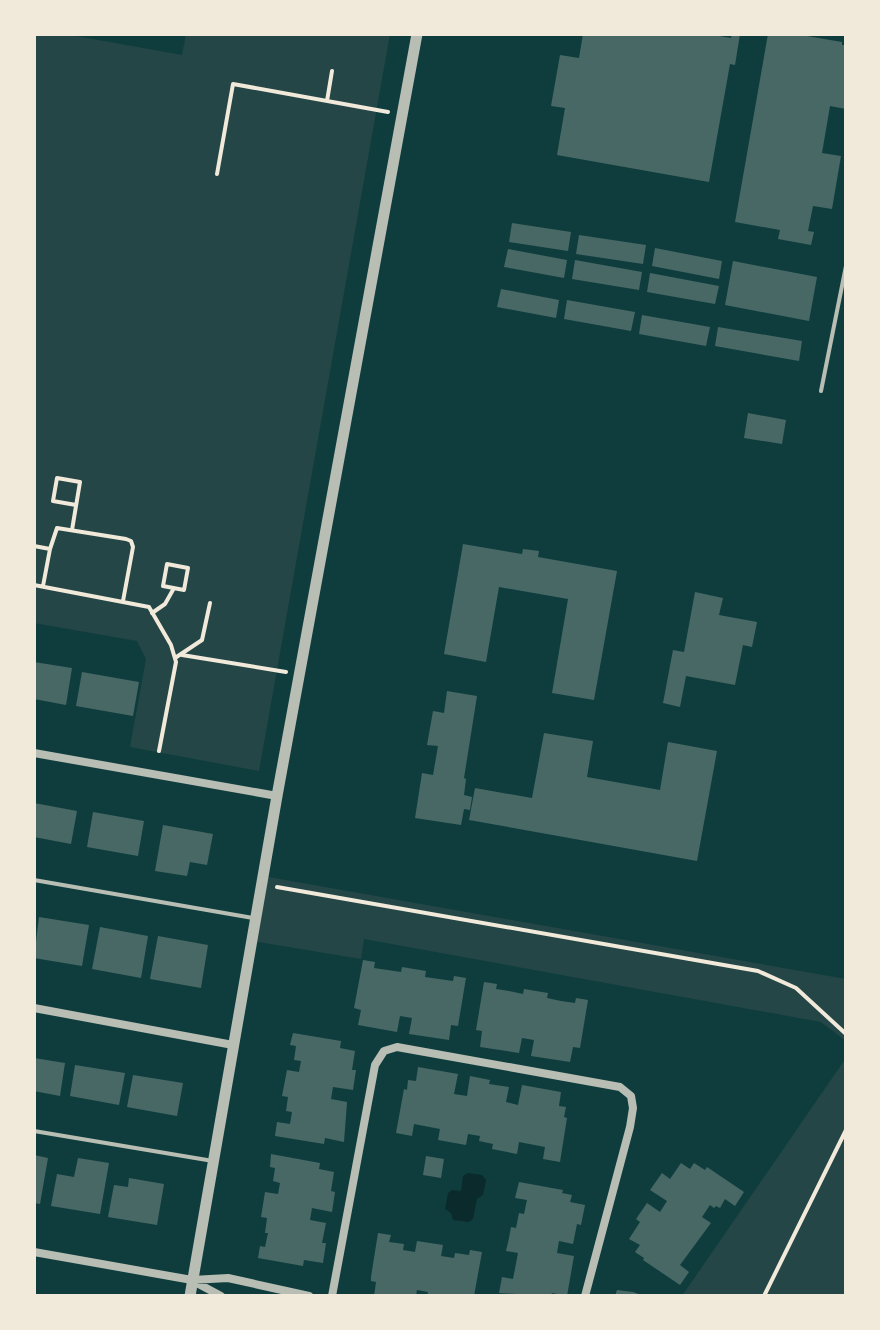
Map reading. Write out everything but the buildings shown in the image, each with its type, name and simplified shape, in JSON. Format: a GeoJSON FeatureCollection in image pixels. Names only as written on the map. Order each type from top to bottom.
{"type":"FeatureCollection","features":[{"type":"Feature","properties":{"kind":"street"},"geometry":{"type":"LineString","coordinates":[[190,1296],[255,918],[417,34]]}},
{"type":"Feature","properties":{"kind":"street"},"geometry":{"type":"LineString","coordinates":[[34,753],[277,796]]}},
{"type":"Feature","properties":{"kind":"street"},"geometry":{"type":"LineString","coordinates":[[34,1008],[233,1045]]}},
{"type":"Feature","properties":{"kind":"street"},"geometry":{"type":"LineString","coordinates":[[332,1296],[375,1065],[384,1051],[397,1047],[620,1087],[631,1096],[630,1127],[585,1296]]}},
{"type":"Feature","properties":{"kind":"street"},"geometry":{"type":"LineString","coordinates":[[34,1252],[192,1280],[228,1278],[309,1296]]}},
{"type":"Feature","properties":{"kind":"street"},"geometry":{"type":"LineString","coordinates":[[192,1280],[221,1296]]}},
{"type":"Feature","properties":{"kind":"lane"},"geometry":{"type":"LineString","coordinates":[[821,391],[846,266]]}},
{"type":"Feature","properties":{"kind":"lane"},"geometry":{"type":"LineString","coordinates":[[34,880],[255,918]]}},
{"type":"Feature","properties":{"kind":"lane"},"geometry":{"type":"LineString","coordinates":[[34,1131],[213,1161]]}},
{"type":"Feature","properties":{"kind":"path"},"geometry":{"type":"LineString","coordinates":[[327,101],[332,71]]}},
{"type":"Feature","properties":{"kind":"path"},"geometry":{"type":"LineString","coordinates":[[217,174],[233,84],[402,114]]}},
{"type":"Feature","properties":{"kind":"path"},"geometry":{"type":"LineString","coordinates":[[72,530],[80,482],[57,478],[53,501],[76,505]]}},
{"type":"Feature","properties":{"kind":"path"},"geometry":{"type":"LineString","coordinates":[[43,586],[57,528],[131,541],[133,547],[123,601]]}},
{"type":"Feature","properties":{"kind":"path"},"geometry":{"type":"LineString","coordinates":[[34,546],[50,549]]}},
{"type":"Feature","properties":{"kind":"path"},"geometry":{"type":"LineString","coordinates":[[167,564],[188,568],[184,590],[174,588],[163,586],[167,564]]}},
{"type":"Feature","properties":{"kind":"path"},"geometry":{"type":"LineString","coordinates":[[34,585],[147,606],[171,645],[175,658],[159,751]]}},
{"type":"Feature","properties":{"kind":"path"},"geometry":{"type":"LineString","coordinates":[[152,613],[165,604],[174,588]]}},
{"type":"Feature","properties":{"kind":"path"},"geometry":{"type":"LineString","coordinates":[[175,658],[202,640],[210,603]]}},
{"type":"Feature","properties":{"kind":"path"},"geometry":{"type":"LineString","coordinates":[[182,655],[299,674]]}},
{"type":"Feature","properties":{"kind":"path"},"geometry":{"type":"LineString","coordinates":[[261,885],[758,971],[796,988],[846,1034]]}},
{"type":"Feature","properties":{"kind":"path"},"geometry":{"type":"LineString","coordinates":[[764,1296],[846,1130]]}},
{"type":"Feature","properties":{"kind":"shaded area"},"geometry":{"type":"Polygon","coordinates":[[[34,34],[65,34],[182,55],[186,34],[390,34],[259,771],[130,747],[146,659],[137,641],[34,623],[34,34]]]}},
{"type":"Feature","properties":{"kind":"shaded area"},"geometry":{"type":"Polygon","coordinates":[[[263,876],[846,979],[846,1041],[821,1022],[364,939],[361,959],[252,941],[263,876]]]}},
{"type":"Feature","properties":{"kind":"shaded area"},"geometry":{"type":"Polygon","coordinates":[[[846,1058],[846,1296],[682,1296],[846,1058]]]}},
{"type":"Feature","properties":{"kind":"shaded area"},"geometry":{"type":"Polygon","coordinates":[[[468,1173],[482,1175],[486,1180],[483,1195],[477,1199],[473,1219],[469,1222],[453,1220],[451,1213],[445,1209],[448,1193],[461,1191],[463,1176],[468,1173]]]}}]}
